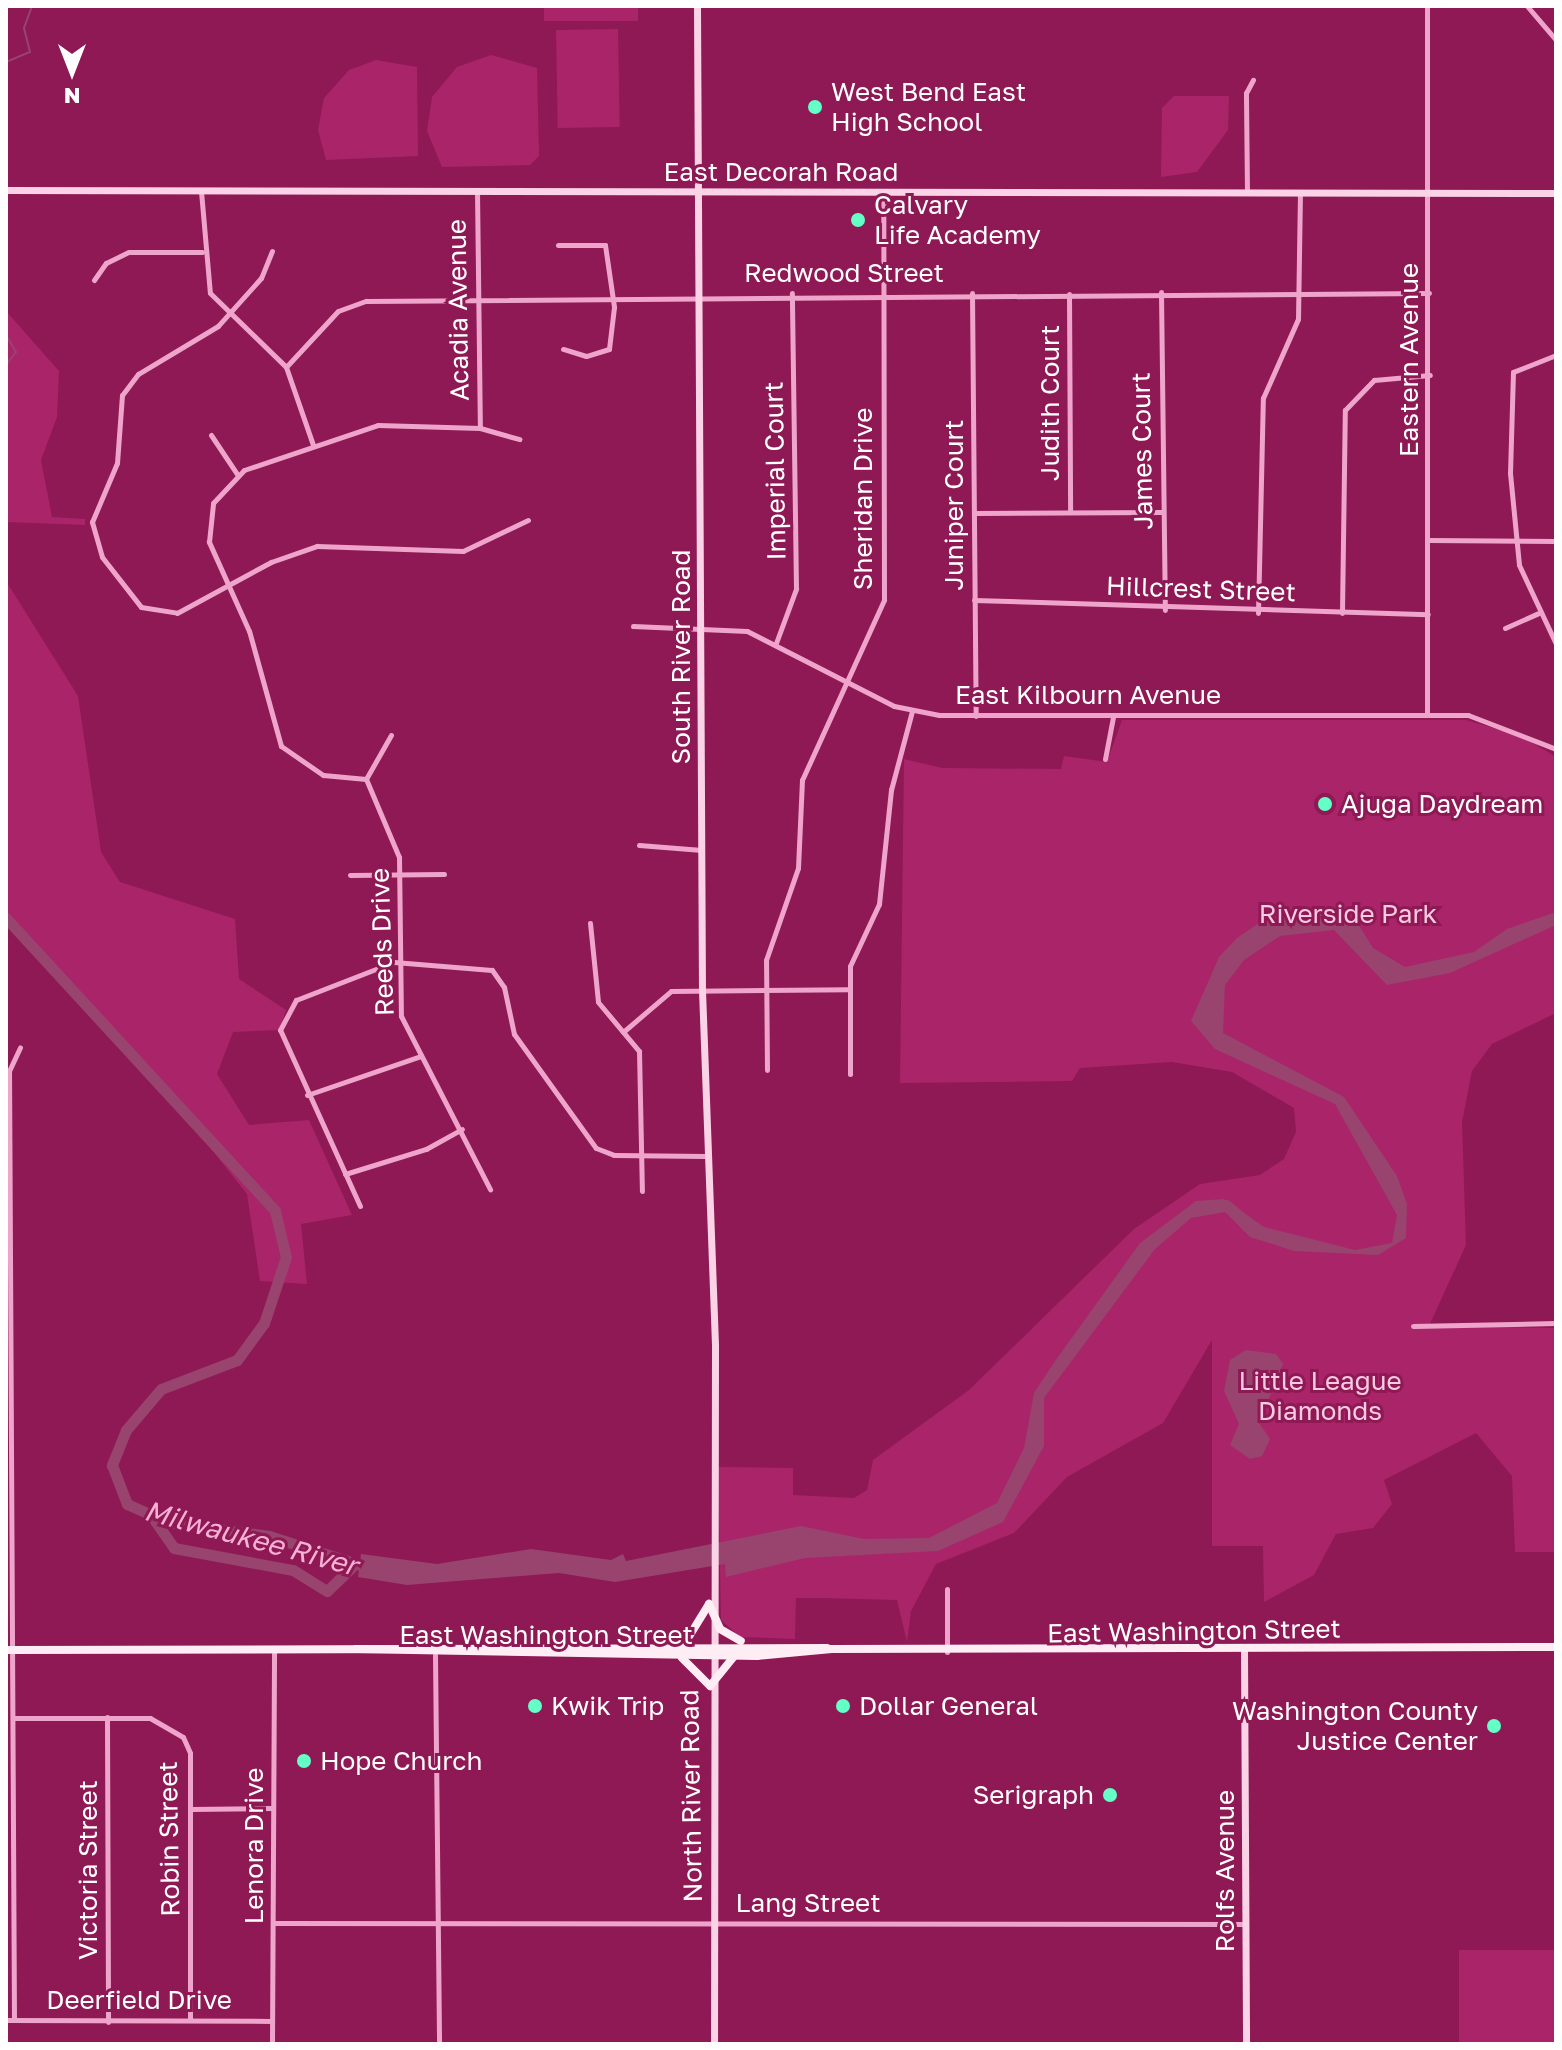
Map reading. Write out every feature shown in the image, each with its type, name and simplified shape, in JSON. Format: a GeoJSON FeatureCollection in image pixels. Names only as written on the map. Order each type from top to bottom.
{"type":"FeatureCollection","features":[{"type":"Feature","properties":{"kind":"main road"},"geometry":{"type":"LineString","coordinates":[[709,1604],[723,1633],[745,1643]]}},
{"type":"Feature","properties":{"kind":"main road"},"geometry":{"type":"LineString","coordinates":[[684,1644],[709,1604]]}},
{"type":"Feature","properties":{"kind":"main road","name":"East Washington Street"},"geometry":{"type":"LineString","coordinates":[[10,1650],[745,1643],[947,1653],[1556,1647]]}},
{"type":"Feature","properties":{"kind":"main road","name":"East Washington Street"},"geometry":{"type":"LineString","coordinates":[[356,1649],[435,1655],[734,1656],[832,1649]]}},
{"type":"Feature","properties":{"kind":"main road"},"geometry":{"type":"LineString","coordinates":[[678,1656],[697,1666],[710,1686],[734,1656]]}},
{"type":"Feature","properties":{"kind":"street","name":"South River Road"},"geometry":{"type":"LineString","coordinates":[[697,6],[702,990],[705,1156],[714,1307]]}},
{"type":"Feature","properties":{"kind":"street","name":"Eastern Avenue"},"geometry":{"type":"LineString","coordinates":[[1427,6],[1430,375],[1427,714]]}},
{"type":"Feature","properties":{"kind":"street"},"geometry":{"type":"LineString","coordinates":[[1527,6],[1556,40]]}},
{"type":"Feature","properties":{"kind":"street"},"geometry":{"type":"LineString","coordinates":[[1247,192],[1246,93],[1253,80]]}},
{"type":"Feature","properties":{"kind":"street","name":"East Decorah Road"},"geometry":{"type":"LineString","coordinates":[[6,190],[1556,193]]}},
{"type":"Feature","properties":{"kind":"street"},"geometry":{"type":"LineString","coordinates":[[201,191],[202,252],[210,293],[286,367],[313,445]]}},
{"type":"Feature","properties":{"kind":"street","name":"Acadia Avenue"},"geometry":{"type":"LineString","coordinates":[[477,191],[476,302],[480,428]]}},
{"type":"Feature","properties":{"kind":"street","name":"Sheridan Drive"},"geometry":{"type":"LineString","coordinates":[[767,1070],[765,990],[770,939],[798,868],[798,807],[809,753],[846,684],[884,600],[883,192]]}},
{"type":"Feature","properties":{"kind":"street"},"geometry":{"type":"LineString","coordinates":[[1258,613],[1263,398],[1298,319],[1300,193]]}},
{"type":"Feature","properties":{"kind":"street"},"geometry":{"type":"LineString","coordinates":[[558,245],[605,245],[613,298],[609,349],[586,356],[563,349]]}},
{"type":"Feature","properties":{"kind":"street"},"geometry":{"type":"LineString","coordinates":[[272,251],[261,278],[230,313],[138,374],[122,395],[117,463],[96,504],[94,539],[141,607],[157,614],[177,613],[228,585],[317,546],[424,555],[463,551],[528,520]]}},
{"type":"Feature","properties":{"kind":"street"},"geometry":{"type":"LineString","coordinates":[[94,280],[106,263],[129,252],[202,252]]}},
{"type":"Feature","properties":{"kind":"street","name":"James Court"},"geometry":{"type":"LineString","coordinates":[[1161,292],[1165,610]]}},
{"type":"Feature","properties":{"kind":"street","name":"Redwood Street"},"geometry":{"type":"LineString","coordinates":[[286,367],[348,305],[792,293],[1429,293]]}},
{"type":"Feature","properties":{"kind":"street","name":"Imperial Court"},"geometry":{"type":"LineString","coordinates":[[776,643],[796,589],[792,293]]}},
{"type":"Feature","properties":{"kind":"street","name":"Juniper Court"},"geometry":{"type":"LineString","coordinates":[[972,293],[976,716]]}},
{"type":"Feature","properties":{"kind":"street","name":"Judith Court"},"geometry":{"type":"LineString","coordinates":[[1069,294],[1070,512]]}},
{"type":"Feature","properties":{"kind":"street"},"geometry":{"type":"LineString","coordinates":[[1556,316],[1556,329]]}},
{"type":"Feature","properties":{"kind":"street"},"geometry":{"type":"LineString","coordinates":[[1556,355],[1510,370],[1517,541],[1538,613],[1556,644]]}},
{"type":"Feature","properties":{"kind":"street"},"geometry":{"type":"LineString","coordinates":[[1342,613],[1345,410],[1374,380],[1430,375]]}},
{"type":"Feature","properties":{"kind":"street"},"geometry":{"type":"LineString","coordinates":[[391,735],[366,779],[323,775],[281,746],[249,631],[228,585],[208,526],[213,503],[237,474],[313,445],[400,422],[480,428],[519,439]]}},
{"type":"Feature","properties":{"kind":"street"},"geometry":{"type":"LineString","coordinates":[[211,435],[237,474]]}},
{"type":"Feature","properties":{"kind":"street"},"geometry":{"type":"LineString","coordinates":[[974,513],[1163,512]]}},
{"type":"Feature","properties":{"kind":"street"},"geometry":{"type":"LineString","coordinates":[[1428,540],[1556,541]]}},
{"type":"Feature","properties":{"kind":"street","name":"Hillcrest Street"},"geometry":{"type":"LineString","coordinates":[[974,600],[1258,613],[1428,614]]}},
{"type":"Feature","properties":{"kind":"street"},"geometry":{"type":"LineString","coordinates":[[1505,628],[1538,613]]}},
{"type":"Feature","properties":{"kind":"street","name":"East Kilbourn Avenue"},"geometry":{"type":"LineString","coordinates":[[633,626],[700,625],[776,643],[846,684],[912,711],[976,716],[1113,717],[1427,714],[1493,719],[1556,749]]}},
{"type":"Feature","properties":{"kind":"street"},"geometry":{"type":"LineString","coordinates":[[850,1074],[850,966],[879,904],[891,790],[912,711]]}},
{"type":"Feature","properties":{"kind":"street"},"geometry":{"type":"LineString","coordinates":[[1105,759],[1113,717]]}},
{"type":"Feature","properties":{"kind":"street","name":"Reeds Drive"},"geometry":{"type":"LineString","coordinates":[[366,779],[401,874],[401,1016],[463,1128],[490,1189]]}},
{"type":"Feature","properties":{"kind":"street"},"geometry":{"type":"LineString","coordinates":[[639,845],[703,850]]}},
{"type":"Feature","properties":{"kind":"street"},"geometry":{"type":"LineString","coordinates":[[350,875],[444,874]]}},
{"type":"Feature","properties":{"kind":"street"},"geometry":{"type":"LineString","coordinates":[[590,923],[598,1002],[639,1051],[642,1191]]}},
{"type":"Feature","properties":{"kind":"street"},"geometry":{"type":"LineString","coordinates":[[360,1206],[282,1042],[286,1010],[378,965],[401,962],[492,970],[504,987],[514,1034],[588,1142],[614,1155],[705,1156]]}},
{"type":"Feature","properties":{"kind":"street"},"geometry":{"type":"LineString","coordinates":[[623,1032],[659,996],[702,990],[849,989]]}},
{"type":"Feature","properties":{"kind":"street"},"geometry":{"type":"LineString","coordinates":[[14,2020],[9,1071],[20,1047]]}},
{"type":"Feature","properties":{"kind":"street"},"geometry":{"type":"LineString","coordinates":[[307,1095],[421,1056]]}},
{"type":"Feature","properties":{"kind":"street"},"geometry":{"type":"LineString","coordinates":[[345,1174],[426,1149],[463,1128]]}},
{"type":"Feature","properties":{"kind":"street","name":"North River Road"},"geometry":{"type":"LineString","coordinates":[[714,1307],[709,1538],[714,2044]]}},
{"type":"Feature","properties":{"kind":"street"},"geometry":{"type":"LineString","coordinates":[[1413,1326],[1556,1323]]}},
{"type":"Feature","properties":{"kind":"street"},"geometry":{"type":"LineString","coordinates":[[947,1589],[947,1653]]}},
{"type":"Feature","properties":{"kind":"street","name":"Lenora Drive"},"geometry":{"type":"LineString","coordinates":[[272,2044],[274,1647]]}},
{"type":"Feature","properties":{"kind":"street","name":"Rolfs Avenue"},"geometry":{"type":"LineString","coordinates":[[1244,1650],[1246,2044]]}},
{"type":"Feature","properties":{"kind":"street"},"geometry":{"type":"LineString","coordinates":[[435,1655],[434,1923],[439,2044]]}},
{"type":"Feature","properties":{"kind":"street","name":"Victoria Street"},"geometry":{"type":"LineString","coordinates":[[107,1717],[108,2022]]}},
{"type":"Feature","properties":{"kind":"street","name":"Robin Street"},"geometry":{"type":"LineString","coordinates":[[14,1718],[150,1718],[183,1737],[190,1753],[190,2019]]}},
{"type":"Feature","properties":{"kind":"street"},"geometry":{"type":"LineString","coordinates":[[191,1809],[273,1808]]}},
{"type":"Feature","properties":{"kind":"street","name":"Lang Street"},"geometry":{"type":"LineString","coordinates":[[274,1923],[1246,1924]]}},
{"type":"Feature","properties":{"kind":"street","name":"Deerfield Drive"},"geometry":{"type":"LineString","coordinates":[[6,2020],[272,2021]]}},
{"type":"Feature","properties":{"kind":"green space"},"geometry":{"type":"Polygon","coordinates":[[[544,6],[638,6],[638,21],[544,21],[544,6]]]}},
{"type":"Feature","properties":{"kind":"green space"},"geometry":{"type":"Polygon","coordinates":[[[618,29],[620,127],[558,128],[556,30],[618,29]]]}},
{"type":"Feature","properties":{"kind":"green space"},"geometry":{"type":"Polygon","coordinates":[[[491,55],[537,68],[539,156],[530,165],[442,167],[427,131],[432,97],[457,67],[491,55]]]}},
{"type":"Feature","properties":{"kind":"green space"},"geometry":{"type":"Polygon","coordinates":[[[376,60],[417,67],[418,156],[326,160],[318,130],[324,98],[349,70],[376,60]]]}},
{"type":"Feature","properties":{"kind":"green space"},"geometry":{"type":"Polygon","coordinates":[[[1174,96],[1229,96],[1228,130],[1197,172],[1161,177],[1162,108],[1174,96]]]}},
{"type":"Feature","properties":{"kind":"green space"},"geometry":{"type":"Polygon","coordinates":[[[6,311],[59,371],[57,417],[41,460],[52,517],[85,519],[85,525],[6,522],[6,311]]]}},
{"type":"Feature","properties":{"kind":"green space"},"geometry":{"type":"Polygon","coordinates":[[[6,581],[78,696],[101,852],[120,882],[235,919],[239,979],[286,1010],[280,1030],[233,1032],[217,1074],[249,1125],[309,1120],[352,1215],[301,1224],[307,1284],[260,1281],[247,1194],[142,1062],[6,921],[6,581]]]}},
{"type":"Feature","properties":{"kind":"green space","name":"Riverside Park"},"geometry":{"type":"Polygon","coordinates":[[[1122,720],[1466,720],[1521,736],[1556,757],[1556,1013],[1492,1044],[1472,1071],[1462,1122],[1466,1245],[1429,1326],[1556,1328],[1556,1552],[1515,1552],[1512,1476],[1476,1433],[1384,1480],[1392,1504],[1373,1528],[1336,1534],[1314,1575],[1264,1602],[1263,1546],[1212,1546],[1212,1340],[1163,1423],[1067,1477],[1014,1533],[936,1564],[911,1611],[907,1642],[897,1600],[796,1598],[795,1639],[740,1637],[721,1620],[718,1467],[793,1468],[793,1495],[854,1498],[867,1490],[873,1460],[969,1390],[1134,1229],[1200,1184],[1260,1175],[1284,1159],[1296,1132],[1294,1108],[1232,1072],[1172,1062],[1080,1068],[1072,1081],[900,1083],[904,759],[942,768],[1061,769],[1064,756],[1107,762],[1122,720]]]}},
{"type":"Feature","properties":{"kind":"green space"},"geometry":{"type":"Polygon","coordinates":[[[1459,1950],[1556,1950],[1556,2044],[1459,2044],[1459,1950]]]}},
{"type":"Feature","properties":{"kind":"shaded area"},"geometry":{"type":"Polygon","coordinates":[[[1321,908],[1358,924],[1373,948],[1405,967],[1474,952],[1507,929],[1556,912],[1556,925],[1450,973],[1387,985],[1334,930],[1280,936],[1244,960],[1225,985],[1223,1033],[1344,1097],[1397,1176],[1407,1204],[1406,1238],[1378,1255],[1294,1251],[1250,1237],[1225,1212],[1191,1218],[1155,1249],[1044,1398],[1044,1446],[1003,1522],[938,1551],[805,1558],[726,1577],[725,1564],[615,1582],[559,1573],[407,1585],[358,1577],[361,1554],[437,1564],[531,1549],[611,1560],[623,1554],[626,1561],[801,1526],[864,1539],[929,1538],[997,1503],[1024,1448],[1034,1393],[1053,1364],[1140,1243],[1196,1201],[1224,1199],[1264,1227],[1355,1250],[1392,1243],[1397,1215],[1335,1104],[1215,1049],[1191,1021],[1219,957],[1237,938],[1265,919],[1321,908]]]}},
{"type":"Feature","properties":{"kind":"shaded area"},"geometry":{"type":"Polygon","coordinates":[[[1246,1350],[1276,1354],[1283,1364],[1259,1423],[1270,1439],[1262,1456],[1250,1459],[1230,1445],[1239,1424],[1224,1391],[1230,1360],[1246,1350]]]}},
{"type":"Feature","properties":{"kind":"waterway"},"geometry":{"type":"LineString","coordinates":[[6,62],[30,52],[24,28],[32,6]]}},
{"type":"Feature","properties":{"kind":"waterway"},"geometry":{"type":"LineString","coordinates":[[6,335],[16,352],[6,365]]}},
{"type":"Feature","properties":{"kind":"waterway"},"geometry":{"type":"LineString","coordinates":[[6,402],[6,416]]}},
{"type":"Feature","properties":{"kind":"waterway","name":"Milwaukee River"},"geometry":{"type":"LineString","coordinates":[[6,918],[275,1211],[286,1257],[264,1323],[237,1360],[161,1389],[126,1430],[112,1465],[127,1504],[167,1522],[269,1536],[373,1569]]}},
{"type":"Feature","properties":{"kind":"waterway","name":"Milwaukee River"},"geometry":{"type":"LineString","coordinates":[[1226,1205],[1259,1232]]}},
{"type":"Feature","properties":{"kind":"waterway"},"geometry":{"type":"LineString","coordinates":[[151,1515],[174,1548],[293,1570],[327,1591],[352,1567]]}},
{"type":"Feature","properties":{"kind":"place","name":"West Bend East High School"},"geometry":{"type":"Point","coordinates":[815,107]}},
{"type":"Feature","properties":{"kind":"place","name":"Calvary Life Academy"},"geometry":{"type":"Point","coordinates":[858,220]}},
{"type":"Feature","properties":{"kind":"place","name":"Ajuga Daydream"},"geometry":{"type":"Point","coordinates":[1325,804]}},
{"type":"Feature","properties":{"kind":"place","name":"Kwik Trip"},"geometry":{"type":"Point","coordinates":[535,1706]}},
{"type":"Feature","properties":{"kind":"place","name":"Dollar General"},"geometry":{"type":"Point","coordinates":[843,1706]}},
{"type":"Feature","properties":{"kind":"place","name":"Washington County Justice Center"},"geometry":{"type":"Point","coordinates":[1494,1726]}},
{"type":"Feature","properties":{"kind":"place","name":"Hope Church"},"geometry":{"type":"Point","coordinates":[304,1761]}},
{"type":"Feature","properties":{"kind":"place","name":"Serigraph"},"geometry":{"type":"Point","coordinates":[1110,1795]}},
{"type":"Feature","properties":{"kind":"park label","name":"Little League Diamonds"},"geometry":{"type":"Point","coordinates":[1320,1396]}}]}
